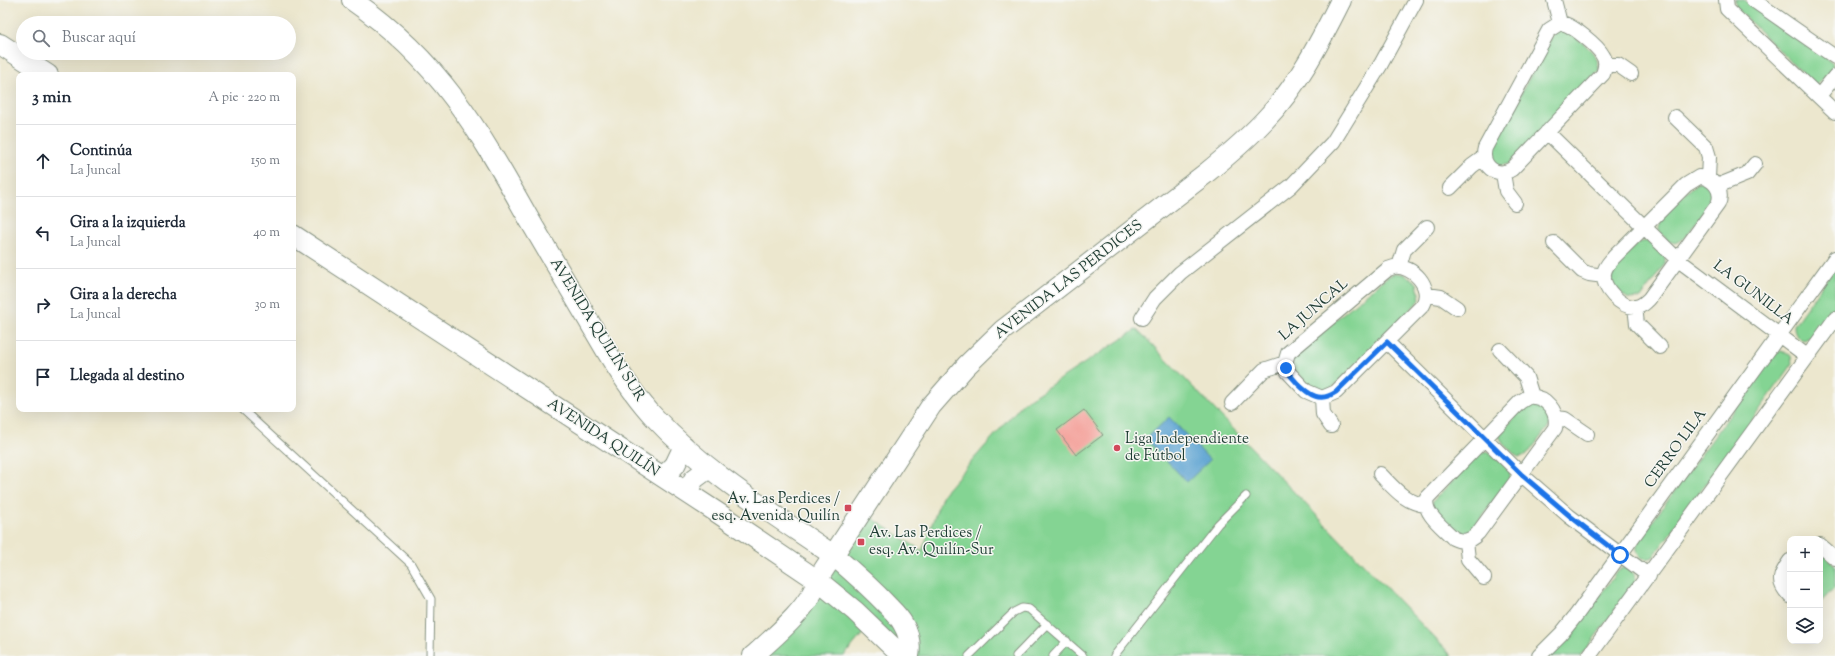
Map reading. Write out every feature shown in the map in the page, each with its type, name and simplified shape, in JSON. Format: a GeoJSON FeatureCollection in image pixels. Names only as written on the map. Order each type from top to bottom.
{"type":"FeatureCollection","features":[{"type":"Feature","properties":{"kind":"street","name":"AVENIDA QUILÍN SUR"},"geometry":{"type":"LineString","coordinates":[[352,0],[408,45],[458,101],[489,149],[623,378],[654,418],[709,468],[833,555],[879,597],[903,623],[908,635],[910,649],[909,656]]}},
{"type":"Feature","properties":{"kind":"street","name":"AVENIDA LAS PERDICES"},"geometry":{"type":"LineString","coordinates":[[753,656],[807,602],[815,588],[817,580],[931,406],[966,366],[1003,330],[1205,174],[1260,125],[1292,87],[1326,30],[1340,0]]}},
{"type":"Feature","properties":{"kind":"street"},"geometry":{"type":"LineString","coordinates":[[1142,318],[1155,298],[1180,273],[1291,186],[1334,142],[1381,64],[1416,0]]}},
{"type":"Feature","properties":{"kind":"street"},"geometry":{"type":"LineString","coordinates":[[1554,0],[1560,23]]}},
{"type":"Feature","properties":{"kind":"street"},"geometry":{"type":"LineString","coordinates":[[1726,0],[1728,9],[1835,112]]}},
{"type":"Feature","properties":{"kind":"street"},"geometry":{"type":"LineString","coordinates":[[1753,0],[1835,57]]}},
{"type":"Feature","properties":{"kind":"street"},"geometry":{"type":"LineString","coordinates":[[1450,188],[1467,170],[1483,158],[1485,148],[1549,30],[1552,26],[1560,23],[1570,25],[1602,54],[1605,65],[1600,77],[1512,169],[1503,173],[1490,169],[1483,158]]}},
{"type":"Feature","properties":{"kind":"street"},"geometry":{"type":"LineString","coordinates":[[0,44],[16,54]]}},
{"type":"Feature","properties":{"kind":"street"},"geometry":{"type":"LineString","coordinates":[[25,60],[43,72]]}},
{"type":"Feature","properties":{"kind":"street"},"geometry":{"type":"LineString","coordinates":[[1605,65],[1618,65],[1631,74]]}},
{"type":"Feature","properties":{"kind":"street"},"geometry":{"type":"LineString","coordinates":[[1819,96],[1835,76]]}},
{"type":"Feature","properties":{"kind":"street"},"geometry":{"type":"LineString","coordinates":[[1674,117],[1706,147],[1709,157],[1712,182],[1720,196],[1718,204],[1649,299],[1642,305],[1635,307],[1624,303],[1609,290],[1604,276],[1609,263],[1690,181],[1699,177],[1712,182],[1747,174],[1755,164]]}},
{"type":"Feature","properties":{"kind":"street","name":"LA GUNILLA"},"geometry":{"type":"LineString","coordinates":[[1547,132],[1677,259],[1780,334],[1807,356]]}},
{"type":"Feature","properties":{"kind":"street"},"geometry":{"type":"LineString","coordinates":[[1503,173],[1506,191],[1515,203]]}},
{"type":"Feature","properties":{"kind":"street"},"geometry":{"type":"LineString","coordinates":[[1331,426],[1323,414],[1322,398],[1336,392],[1420,310],[1426,301],[1427,295],[1423,284],[1415,275],[1405,268],[1399,267],[1404,250],[1427,226]]}},
{"type":"Feature","properties":{"kind":"street","name":"AVENIDA QUILÍN"},"geometry":{"type":"LineString","coordinates":[[296,237],[687,492],[817,580],[855,611],[902,656]]}},
{"type":"Feature","properties":{"kind":"street"},"geometry":{"type":"LineString","coordinates":[[1554,243],[1582,271],[1604,276]]}},
{"type":"Feature","properties":{"kind":"street","name":"CERRO LILA"},"geometry":{"type":"LineString","coordinates":[[1539,656],[1567,627],[1835,258]]}},
{"type":"Feature","properties":{"kind":"street","name":"LA JUNCAL"},"geometry":{"type":"LineString","coordinates":[[1322,398],[1316,397],[1306,391],[1290,376],[1285,363],[1288,353],[1294,346],[1388,270],[1399,267]]}},
{"type":"Feature","properties":{"kind":"street"},"geometry":{"type":"LineString","coordinates":[[1427,295],[1441,297],[1458,308]]}},
{"type":"Feature","properties":{"kind":"street"},"geometry":{"type":"LineString","coordinates":[[1635,307],[1637,324],[1660,347]]}},
{"type":"Feature","properties":{"kind":"street"},"geometry":{"type":"LineString","coordinates":[[1589,656],[1649,576],[1835,319]]}},
{"type":"Feature","properties":{"kind":"street"},"geometry":{"type":"LineString","coordinates":[[1387,342],[1522,475],[1570,516],[1649,576]]}},
{"type":"Feature","properties":{"kind":"street"},"geometry":{"type":"LineString","coordinates":[[1500,350],[1526,377],[1532,396]]}},
{"type":"Feature","properties":{"kind":"street"},"geometry":{"type":"LineString","coordinates":[[1232,403],[1264,370],[1285,363]]}},
{"type":"Feature","properties":{"kind":"street"},"geometry":{"type":"LineString","coordinates":[[1532,396],[1540,398],[1552,408],[1556,418],[1553,432],[1478,533],[1466,541],[1458,541],[1453,538],[1429,513],[1426,505],[1429,495],[1520,402],[1532,396]]}},
{"type":"Feature","properties":{"kind":"street"},"geometry":{"type":"LineString","coordinates":[[1556,418],[1565,420],[1587,434]]}},
{"type":"Feature","properties":{"kind":"street"},"geometry":{"type":"LineString","coordinates":[[663,477],[675,465],[684,446]]}},
{"type":"Feature","properties":{"kind":"street"},"geometry":{"type":"LineString","coordinates":[[687,492],[694,479],[709,468]]}},
{"type":"Feature","properties":{"kind":"street"},"geometry":{"type":"LineString","coordinates":[[1380,474],[1407,500],[1416,504],[1426,505]]}},
{"type":"Feature","properties":{"kind":"street"},"geometry":{"type":"LineString","coordinates":[[1466,541],[1468,559],[1484,578]]}},
{"type":"Feature","properties":{"kind":"street"},"geometry":{"type":"LineString","coordinates":[[1823,548],[1835,558]]}},
{"type":"Feature","properties":{"kind":"street"},"geometry":{"type":"LineString","coordinates":[[1787,565],[1782,572],[1781,580],[1783,588],[1787,593]]}},
{"type":"Feature","properties":{"kind":"street","name":"AVENIDA LAS PERDICES"},"geometry":{"type":"LineString","coordinates":[[744,656],[758,637],[803,589],[817,580]]}},
{"type":"Feature","properties":{"kind":"lane"},"geometry":{"type":"LineString","coordinates":[[245,412],[411,564],[431,599],[430,656]]}},
{"type":"Feature","properties":{"kind":"lane"},"geometry":{"type":"LineString","coordinates":[[1114,656],[1218,524],[1246,496]]}},
{"type":"Feature","properties":{"kind":"lane"},"geometry":{"type":"LineString","coordinates":[[969,656],[1014,612],[1022,608],[1029,609],[1083,656]]}},
{"type":"Feature","properties":{"kind":"lane"},"geometry":{"type":"LineString","coordinates":[[1016,656],[1048,624]]}},
{"type":"Feature","properties":{"kind":"lane"},"geometry":{"type":"LineString","coordinates":[[1053,656],[1067,641]]}},
{"type":"Feature","properties":{"kind":"green space"},"geometry":{"type":"Polygon","coordinates":[[[1735,0],[1744,0],[1833,63],[1831,71],[1816,86],[1736,8],[1735,0]]]}},
{"type":"Feature","properties":{"kind":"green space"},"geometry":{"type":"Polygon","coordinates":[[[1565,29],[1587,46],[1592,52],[1596,57],[1599,70],[1509,164],[1498,166],[1491,159],[1491,148],[1555,31],[1565,29]]]}},
{"type":"Feature","properties":{"kind":"green space"},"geometry":{"type":"Polygon","coordinates":[[[1700,181],[1713,188],[1713,199],[1685,238],[1675,243],[1668,241],[1659,231],[1663,218],[1682,196],[1700,181]]]}},
{"type":"Feature","properties":{"kind":"green space"},"geometry":{"type":"Polygon","coordinates":[[[1647,241],[1665,257],[1665,263],[1641,298],[1629,299],[1613,284],[1613,270],[1624,256],[1639,242],[1647,241]]]}},
{"type":"Feature","properties":{"kind":"green space"},"geometry":{"type":"Polygon","coordinates":[[[1835,267],[1835,307],[1813,336],[1804,340],[1801,339],[1796,335],[1794,325],[1835,267]]]}},
{"type":"Feature","properties":{"kind":"green space"},"geometry":{"type":"Polygon","coordinates":[[[1395,273],[1404,274],[1417,283],[1420,300],[1330,390],[1315,391],[1292,367],[1293,355],[1387,277],[1395,273]]]}},
{"type":"Feature","properties":{"kind":"green space","name":"Liga Independiente de Fútbol"},"geometry":{"type":"Polygon","coordinates":[[[1137,329],[1452,656],[910,656],[874,620],[844,656],[752,656],[866,514],[922,551],[943,494],[1023,403],[1137,329]]]}},
{"type":"Feature","properties":{"kind":"green space"},"geometry":{"type":"Polygon","coordinates":[[[1780,351],[1786,352],[1791,356],[1792,364],[1789,369],[1653,557],[1641,557],[1637,552],[1637,544],[1639,540],[1772,357],[1780,351]]]}},
{"type":"Feature","properties":{"kind":"green space"},"geometry":{"type":"Polygon","coordinates":[[[1532,402],[1546,407],[1552,422],[1527,455],[1518,457],[1503,444],[1499,435],[1523,407],[1532,402]]]}},
{"type":"Feature","properties":{"kind":"green space"},"geometry":{"type":"Polygon","coordinates":[[[1488,451],[1510,471],[1510,479],[1469,534],[1459,534],[1435,512],[1432,502],[1481,452],[1488,451]]]}},
{"type":"Feature","properties":{"kind":"green space"},"geometry":{"type":"Polygon","coordinates":[[[1823,554],[1835,565],[1835,587],[1823,600],[1823,554]]]}},
{"type":"Feature","properties":{"kind":"green space"},"geometry":{"type":"Polygon","coordinates":[[[1623,568],[1633,572],[1635,583],[1581,656],[1549,656],[1574,631],[1616,573],[1623,568]]]}},
{"type":"Feature","properties":{"kind":"water"},"geometry":{"type":"Polygon","coordinates":[[[1169,417],[1210,460],[1187,482],[1146,439],[1169,417]]]}},
{"type":"Feature","properties":{"kind":"building"},"geometry":{"type":"Polygon","coordinates":[[[1084,410],[1103,435],[1076,455],[1057,430],[1084,410]]]}},
{"type":"Feature","properties":{"kind":"place","name":"Liga Independiente de Fútbol"},"geometry":{"type":"Point","coordinates":[1117,448]}},
{"type":"Feature","properties":{"kind":"place","name":"Av. Las Perdices / esq. Avenida Quilín"},"geometry":{"type":"Point","coordinates":[848,508]}},
{"type":"Feature","properties":{"kind":"place","name":"Av. Las Perdices / esq. Av. Quilín-Sur"},"geometry":{"type":"Point","coordinates":[861,542]}},
{"type":"Feature","properties":{"kind":"route"},"geometry":{"type":"LineString","coordinates":[[1286,368],[1290,376],[1310,395],[1322,398],[1327,397],[1336,392],[1387,342],[1522,475],[1570,516],[1620,555]]}}]}
